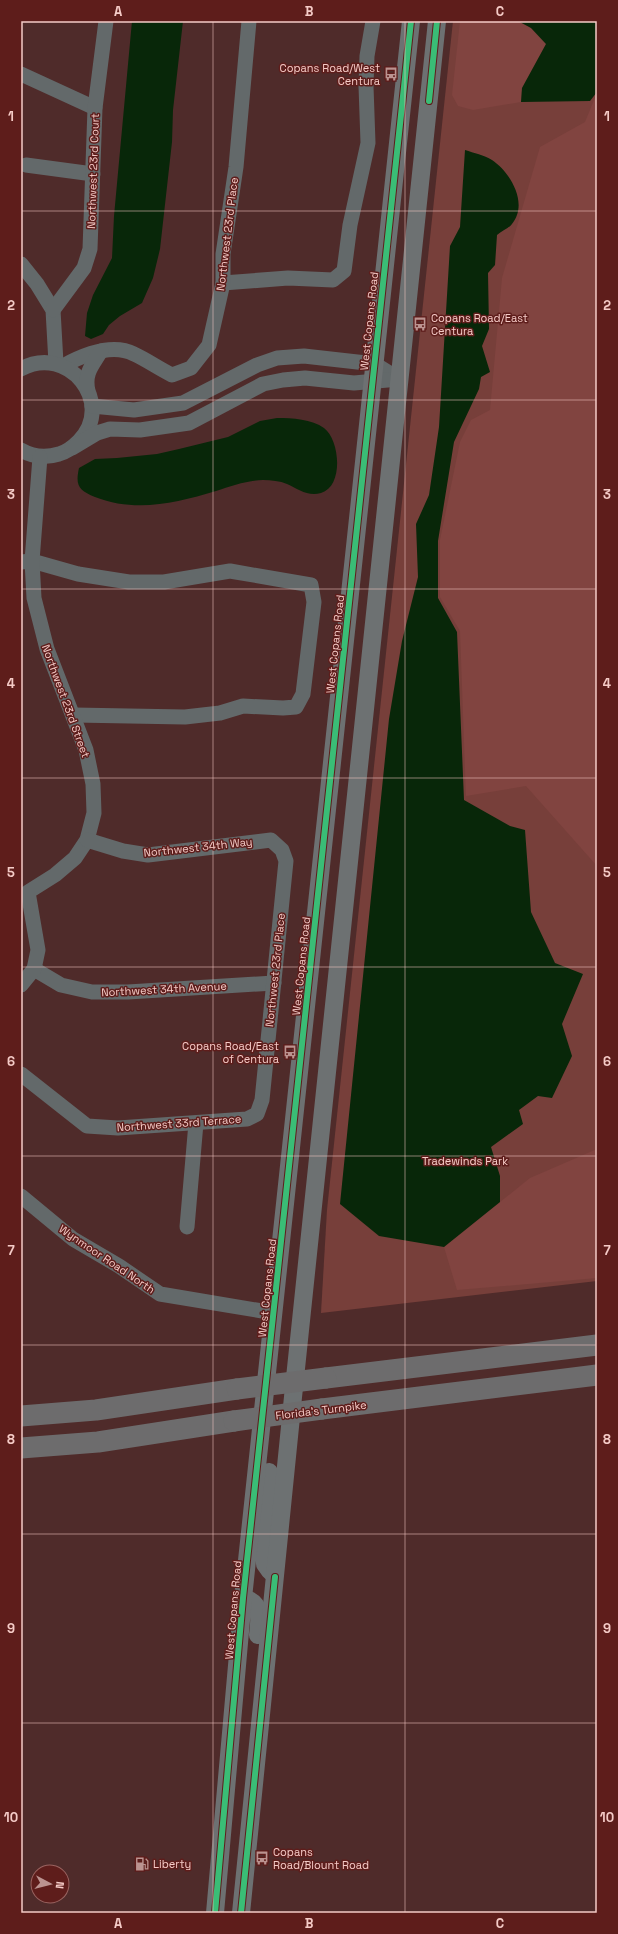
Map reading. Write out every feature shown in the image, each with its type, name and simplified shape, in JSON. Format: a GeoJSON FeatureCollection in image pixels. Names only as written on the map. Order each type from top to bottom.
{"type":"FeatureCollection","features":[{"type":"Feature","properties":{"kind":"highway"},"geometry":{"type":"LineString","coordinates":[[21,1416],[96,1410],[237,1389],[597,1345]]}},
{"type":"Feature","properties":{"kind":"highway","name":"Florida's Turnpike"},"geometry":{"type":"LineString","coordinates":[[21,1448],[98,1442],[322,1409],[597,1375]]}},
{"type":"Feature","properties":{"kind":"main road","name":"West Copans Road"},"geometry":{"type":"LineString","coordinates":[[215,1913],[243,1598],[306,1018],[411,21]]}},
{"type":"Feature","properties":{"kind":"main road"},"geometry":{"type":"LineString","coordinates":[[241,1913],[332,1022],[437,21]]}},
{"type":"Feature","properties":{"kind":"main road"},"geometry":{"type":"LineString","coordinates":[[407,55],[433,58]]}},
{"type":"Feature","properties":{"kind":"main road"},"geometry":{"type":"LineString","coordinates":[[306,1018],[332,1022]]}},
{"type":"Feature","properties":{"kind":"main road"},"geometry":{"type":"LineString","coordinates":[[274,1312],[280,1348],[265,1532],[265,1564],[275,1577]]}},
{"type":"Feature","properties":{"kind":"main road"},"geometry":{"type":"LineString","coordinates":[[243,1598],[248,1599],[255,1604],[260,1613],[255,1676],[263,1707]]}},
{"type":"Feature","properties":{"kind":"street","name":"Northwest 23rd Court"},"geometry":{"type":"LineString","coordinates":[[53,310],[84,268],[90,249],[95,108],[106,21]]}},
{"type":"Feature","properties":{"kind":"street","name":"Northwest 23rd Place"},"geometry":{"type":"LineString","coordinates":[[59,364],[101,351],[117,349],[134,353],[154,367],[172,375],[191,368],[209,345],[223,282],[223,254],[236,167],[249,21]]}},
{"type":"Feature","properties":{"kind":"street"},"geometry":{"type":"LineString","coordinates":[[223,282],[288,278],[333,280],[344,271],[350,225],[368,143],[366,86],[367,56],[372,21]]}},
{"type":"Feature","properties":{"kind":"street"},"geometry":{"type":"LineString","coordinates":[[21,74],[95,108]]}},
{"type":"Feature","properties":{"kind":"street"},"geometry":{"type":"LineString","coordinates":[[26,165],[93,174]]}},
{"type":"Feature","properties":{"kind":"street"},"geometry":{"type":"LineString","coordinates":[[21,264],[37,284],[53,310],[59,364]]}},
{"type":"Feature","properties":{"kind":"street"},"geometry":{"type":"LineString","coordinates":[[72,448],[86,432],[90,422],[90,398],[86,382],[89,371],[101,351]]}},
{"type":"Feature","properties":{"kind":"street"},"geometry":{"type":"LineString","coordinates":[[90,398],[134,410],[183,403],[257,365],[277,358],[304,356],[374,364],[399,378]]}},
{"type":"Feature","properties":{"kind":"street"},"geometry":{"type":"LineString","coordinates":[[277,358],[283,380]]}},
{"type":"Feature","properties":{"kind":"street"},"geometry":{"type":"LineString","coordinates":[[21,369],[29,365],[42,362],[59,364],[73,372],[82,380],[90,398]]}},
{"type":"Feature","properties":{"kind":"street"},"geometry":{"type":"LineString","coordinates":[[21,450],[40,456],[62,453],[97,434],[110,429],[140,430],[189,423],[263,384],[283,380],[305,378],[354,383],[399,378]]}},
{"type":"Feature","properties":{"kind":"street"},"geometry":{"type":"LineString","coordinates":[[162,406],[162,427]]}},
{"type":"Feature","properties":{"kind":"street","name":"Northwest 23rd Street"},"geometry":{"type":"LineString","coordinates":[[21,985],[34,969],[38,950],[25,892],[54,875],[75,858],[87,840],[94,813],[93,784],[86,750],[74,715],[47,649],[34,598],[27,562],[40,456]]}},
{"type":"Feature","properties":{"kind":"street"},"geometry":{"type":"LineString","coordinates":[[27,562],[78,574],[129,582],[164,582],[230,571],[311,585],[314,602],[303,694],[296,707],[283,708],[243,706],[220,713],[185,716],[74,715]]}},
{"type":"Feature","properties":{"kind":"street","name":"Northwest 34th Way"},"geometry":{"type":"LineString","coordinates":[[87,840],[123,851],[148,855],[271,840],[282,850]]}},
{"type":"Feature","properties":{"kind":"street","name":"Northwest 23rd Place"},"geometry":{"type":"LineString","coordinates":[[257,1114],[262,1100],[286,861],[282,850]]}},
{"type":"Feature","properties":{"kind":"street","name":"Northwest 34th Avenue"},"geometry":{"type":"LineString","coordinates":[[34,969],[61,985],[92,992],[128,992],[274,983]]}},
{"type":"Feature","properties":{"kind":"street","name":"Northwest 33rd Terrace"},"geometry":{"type":"LineString","coordinates":[[21,1074],[87,1126],[118,1128],[196,1123],[247,1119],[257,1114]]}},
{"type":"Feature","properties":{"kind":"street"},"geometry":{"type":"LineString","coordinates":[[187,1227],[196,1123]]}},
{"type":"Feature","properties":{"kind":"street","name":"Wynmoor Road North"},"geometry":{"type":"LineString","coordinates":[[21,1196],[73,1239],[119,1266],[160,1294],[274,1312]]}},
{"type":"Feature","properties":{"kind":"green space","name":"Tradewinds Park"},"geometry":{"type":"Polygon","coordinates":[[[453,21],[597,21],[597,1281],[321,1313],[327,1210],[453,21]]]}},
{"type":"Feature","properties":{"kind":"shaded area"},"geometry":{"type":"Polygon","coordinates":[[[132,21],[183,21],[173,110],[172,142],[160,249],[153,278],[142,303],[120,316],[109,325],[103,334],[91,339],[85,336],[87,313],[93,295],[112,258],[114,216],[132,21]]]}},
{"type":"Feature","properties":{"kind":"shaded area"},"geometry":{"type":"Polygon","coordinates":[[[460,21],[518,21],[531,28],[546,44],[522,88],[521,102],[473,110],[458,106],[452,95],[460,21]]]}},
{"type":"Feature","properties":{"kind":"shaded area"},"geometry":{"type":"Polygon","coordinates":[[[518,21],[597,21],[597,92],[590,101],[521,102],[522,88],[546,44],[531,28],[518,21]]]}},
{"type":"Feature","properties":{"kind":"shaded area"},"geometry":{"type":"Polygon","coordinates":[[[597,93],[597,866],[526,786],[466,796],[460,631],[440,597],[440,540],[460,442],[471,420],[490,410],[502,278],[540,147],[585,122],[597,93]]]}},
{"type":"Feature","properties":{"kind":"shaded area"},"geometry":{"type":"Polygon","coordinates":[[[465,150],[486,157],[499,165],[511,180],[518,198],[519,207],[517,216],[512,224],[497,235],[495,265],[488,273],[489,329],[482,346],[490,372],[481,377],[479,389],[454,442],[438,541],[438,598],[457,632],[464,800],[510,826],[525,830],[531,912],[555,963],[583,974],[562,1024],[572,1056],[552,1098],[538,1096],[519,1110],[523,1124],[491,1147],[500,1176],[500,1202],[444,1247],[379,1236],[340,1204],[389,719],[402,641],[418,577],[416,524],[429,495],[439,427],[450,246],[460,227],[465,150]]]}},
{"type":"Feature","properties":{"kind":"shaded area"},"geometry":{"type":"Polygon","coordinates":[[[277,418],[308,421],[324,428],[329,434],[334,442],[337,462],[333,482],[328,489],[321,493],[312,494],[303,492],[281,482],[257,480],[186,499],[141,505],[110,502],[95,497],[85,492],[78,483],[79,468],[95,459],[157,454],[228,437],[260,421],[277,418]]]}},
{"type":"Feature","properties":{"kind":"shaded area"},"geometry":{"type":"Polygon","coordinates":[[[597,1149],[597,1278],[457,1290],[444,1247],[530,1178],[597,1149]]]}},
{"type":"Feature","properties":{"kind":"cycle path"},"geometry":{"type":"LineString","coordinates":[[215,1913],[243,1598],[411,21]]}},
{"type":"Feature","properties":{"kind":"cycle path"},"geometry":{"type":"LineString","coordinates":[[429,101],[437,21]]}},
{"type":"Feature","properties":{"kind":"cycle path"},"geometry":{"type":"LineString","coordinates":[[241,1913],[275,1577]]}},
{"type":"Feature","properties":{"kind":"place","name":"Copans Road/West Centura"},"geometry":{"type":"Point","coordinates":[391,74]}},
{"type":"Feature","properties":{"kind":"place","name":"Copans Road/East Centura"},"geometry":{"type":"Point","coordinates":[420,324]}},
{"type":"Feature","properties":{"kind":"place","name":"Copans Road/East of Centura"},"geometry":{"type":"Point","coordinates":[290,1052]}},
{"type":"Feature","properties":{"kind":"place","name":"Copans Road/Blount Road"},"geometry":{"type":"Point","coordinates":[262,1858]}},
{"type":"Feature","properties":{"kind":"place","name":"Liberty"},"geometry":{"type":"Point","coordinates":[142,1864]}}]}
